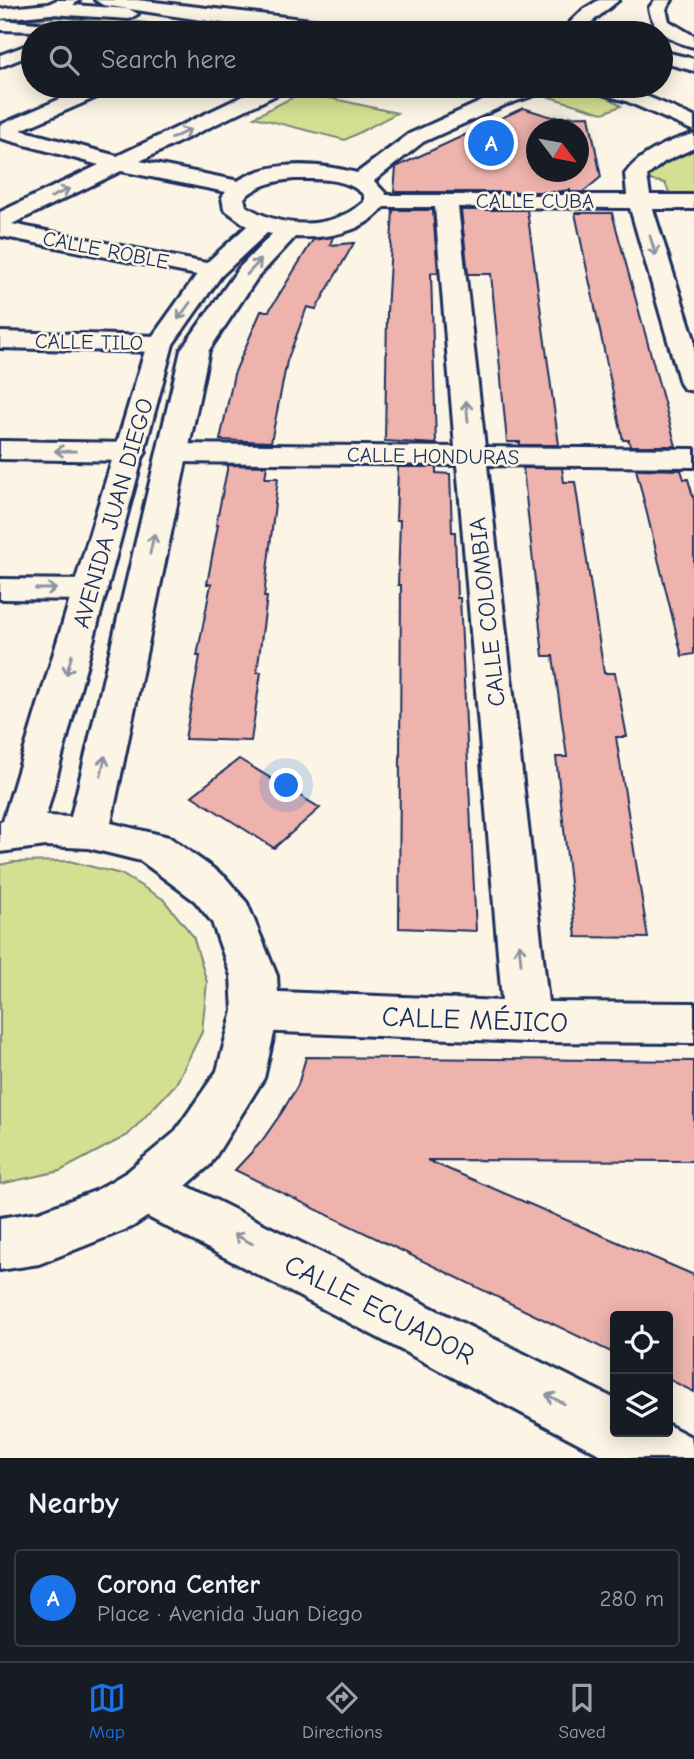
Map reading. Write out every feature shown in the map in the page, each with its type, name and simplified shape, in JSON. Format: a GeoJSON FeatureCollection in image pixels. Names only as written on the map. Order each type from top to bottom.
{"type":"FeatureCollection","features":[{"type":"Feature","properties":{"kind":"main road"},"geometry":{"type":"LineString","coordinates":[[51,9],[71,0]]}},
{"type":"Feature","properties":{"kind":"main road"},"geometry":{"type":"LineString","coordinates":[[103,0],[265,21]]}},
{"type":"Feature","properties":{"kind":"main road"},"geometry":{"type":"LineString","coordinates":[[660,21],[657,8],[664,0]]}},
{"type":"Feature","properties":{"kind":"main road"},"geometry":{"type":"LineString","coordinates":[[581,21],[590,13],[620,6]]}},
{"type":"Feature","properties":{"kind":"main road"},"geometry":{"type":"LineString","coordinates":[[2,18],[51,9],[190,21]]}},
{"type":"Feature","properties":{"kind":"main road"},"geometry":{"type":"LineString","coordinates":[[2,18],[14,28],[21,28]]}},
{"type":"Feature","properties":{"kind":"main road"},"geometry":{"type":"LineString","coordinates":[[673,33],[694,42]]}},
{"type":"Feature","properties":{"kind":"main road"},"geometry":{"type":"LineString","coordinates":[[0,61],[21,53]]}},
{"type":"Feature","properties":{"kind":"main road"},"geometry":{"type":"LineString","coordinates":[[673,59],[694,65]]}},
{"type":"Feature","properties":{"kind":"main road"},"geometry":{"type":"LineString","coordinates":[[673,74],[694,73]]}},
{"type":"Feature","properties":{"kind":"main road"},"geometry":{"type":"LineString","coordinates":[[0,131],[78,98]]}},
{"type":"Feature","properties":{"kind":"main road"},"geometry":{"type":"LineString","coordinates":[[0,221],[255,98]]}},
{"type":"Feature","properties":{"kind":"main road"},"geometry":{"type":"LineString","coordinates":[[329,173],[396,132],[472,98]]}},
{"type":"Feature","properties":{"kind":"main road"},"geometry":{"type":"LineString","coordinates":[[359,181],[416,138],[509,98]]}},
{"type":"Feature","properties":{"kind":"main road"},"geometry":{"type":"LineString","coordinates":[[645,98],[694,125]]}},
{"type":"Feature","properties":{"kind":"main road"},"geometry":{"type":"LineString","coordinates":[[0,131],[120,164],[241,188]]}},
{"type":"Feature","properties":{"kind":"main road"},"geometry":{"type":"LineString","coordinates":[[694,140],[656,158],[636,174],[639,201],[694,383]]}},
{"type":"Feature","properties":{"kind":"main road"},"geometry":{"type":"LineString","coordinates":[[294,172],[329,173],[359,181],[371,189],[377,200],[366,215],[345,224],[321,229],[276,227],[247,219],[235,209],[233,197],[241,188],[274,175],[294,172]]}},
{"type":"Feature","properties":{"kind":"main road","name":"CALLE CUBA"},"geometry":{"type":"LineString","coordinates":[[377,200],[694,202]]}},
{"type":"Feature","properties":{"kind":"main road","name":"CALLE COLOMBIA"},"geometry":{"type":"LineString","coordinates":[[446,202],[527,1022]]}},
{"type":"Feature","properties":{"kind":"main road","name":"AVENIDA JUAN DIEGO"},"geometry":{"type":"LineString","coordinates":[[10,835],[91,590],[160,344],[212,271],[276,227]]}},
{"type":"Feature","properties":{"kind":"main road","name":"AVENIDA JUAN DIEGO"},"geometry":{"type":"LineString","coordinates":[[88,833],[195,350],[276,227]]}},
{"type":"Feature","properties":{"kind":"main road","name":"CALLE ROBLE"},"geometry":{"type":"LineString","coordinates":[[0,229],[212,271]]}},
{"type":"Feature","properties":{"kind":"main road","name":"CALLE TILO"},"geometry":{"type":"LineString","coordinates":[[6,339],[160,344]]}},
{"type":"Feature","properties":{"kind":"main road"},"geometry":{"type":"LineString","coordinates":[[0,450],[131,452]]}},
{"type":"Feature","properties":{"kind":"main road","name":"CALLE HONDURAS"},"geometry":{"type":"LineString","coordinates":[[173,453],[694,458]]}},
{"type":"Feature","properties":{"kind":"main road"},"geometry":{"type":"LineString","coordinates":[[0,589],[91,590]]}},
{"type":"Feature","properties":{"kind":"main road"},"geometry":{"type":"LineString","coordinates":[[1,1248],[39,1238],[113,1209],[145,1189],[192,1149],[240,1077],[256,1012],[254,976],[231,915],[209,889],[154,848],[88,833],[46,831],[10,835]]}},
{"type":"Feature","properties":{"kind":"main road","name":"CALLE MÉJICO"},"geometry":{"type":"LineString","coordinates":[[256,1012],[527,1022],[694,1023]]}},
{"type":"Feature","properties":{"kind":"main road","name":"CALLE ECUADOR"},"geometry":{"type":"LineString","coordinates":[[145,1189],[610,1427]]}},
{"type":"Feature","properties":{"kind":"main road","name":"CALLE ECUADOR"},"geometry":{"type":"LineString","coordinates":[[629,1437],[670,1458]]}},
{"type":"Feature","properties":{"kind":"green space"},"geometry":{"type":"Polygon","coordinates":[[[67,14],[130,21],[90,21],[58,17],[25,20],[35,15],[67,14]]]}},
{"type":"Feature","properties":{"kind":"green space"},"geometry":{"type":"Polygon","coordinates":[[[291,98],[330,98],[397,113],[345,140],[254,117],[291,98]]]}},
{"type":"Feature","properties":{"kind":"green space"},"geometry":{"type":"Polygon","coordinates":[[[553,98],[610,98],[621,106],[603,113],[553,98]]]}},
{"type":"Feature","properties":{"kind":"green space"},"geometry":{"type":"Polygon","coordinates":[[[694,148],[694,194],[670,194],[665,183],[648,180],[650,173],[664,161],[694,148]]]}},
{"type":"Feature","properties":{"kind":"green space"},"geometry":{"type":"Polygon","coordinates":[[[69,861],[121,874],[163,899],[193,936],[207,982],[202,1032],[176,1084],[128,1135],[60,1171],[0,1184],[0,865],[13,862],[69,861]]]}},
{"type":"Feature","properties":{"kind":"building"},"geometry":{"type":"Polygon","coordinates":[[[523,108],[552,117],[589,116],[601,177],[583,192],[394,192],[396,167],[523,108]]]}},
{"type":"Feature","properties":{"kind":"building"},"geometry":{"type":"Polygon","coordinates":[[[393,210],[433,210],[438,273],[431,273],[436,444],[385,441],[387,312],[393,210]]]}},
{"type":"Feature","properties":{"kind":"building"},"geometry":{"type":"Polygon","coordinates":[[[461,210],[527,210],[559,445],[520,445],[520,442],[507,442],[491,274],[468,274],[461,210]]]}},
{"type":"Feature","properties":{"kind":"building"},"geometry":{"type":"Polygon","coordinates":[[[575,213],[612,213],[676,446],[630,446],[629,440],[623,440],[575,213]]]}},
{"type":"Feature","properties":{"kind":"building"},"geometry":{"type":"Polygon","coordinates":[[[333,237],[330,245],[354,243],[316,309],[307,307],[287,361],[271,442],[220,440],[234,374],[261,311],[269,311],[313,240],[333,237]]]}},
{"type":"Feature","properties":{"kind":"building"},"geometry":{"type":"Polygon","coordinates":[[[228,465],[267,466],[265,478],[278,478],[257,672],[261,672],[251,741],[185,739],[211,584],[207,584],[216,525],[228,465]]]}},
{"type":"Feature","properties":{"kind":"building"},"geometry":{"type":"Polygon","coordinates":[[[398,467],[436,467],[436,473],[450,474],[457,598],[460,598],[476,931],[399,928],[401,585],[398,585],[400,520],[396,520],[398,467]]]}},
{"type":"Feature","properties":{"kind":"building"},"geometry":{"type":"Polygon","coordinates":[[[523,468],[562,468],[564,482],[575,482],[604,673],[615,673],[627,737],[616,737],[648,938],[576,937],[556,757],[567,757],[553,656],[543,656],[523,468]]]}},
{"type":"Feature","properties":{"kind":"building"},"geometry":{"type":"Polygon","coordinates":[[[636,469],[681,470],[684,479],[688,479],[694,500],[694,654],[682,656],[636,469]]]}},
{"type":"Feature","properties":{"kind":"building"},"geometry":{"type":"Polygon","coordinates":[[[239,759],[320,808],[274,848],[192,796],[239,759]]]}},
{"type":"Feature","properties":{"kind":"building"},"geometry":{"type":"Polygon","coordinates":[[[306,1057],[694,1061],[694,1161],[427,1160],[694,1275],[694,1392],[673,1382],[673,1311],[610,1311],[610,1352],[235,1170],[261,1142],[298,1085],[306,1057]]]}},
{"type":"Feature","properties":{"kind":"place","name":"Corona Center"},"geometry":{"type":"Point","coordinates":[491,143]}}]}
